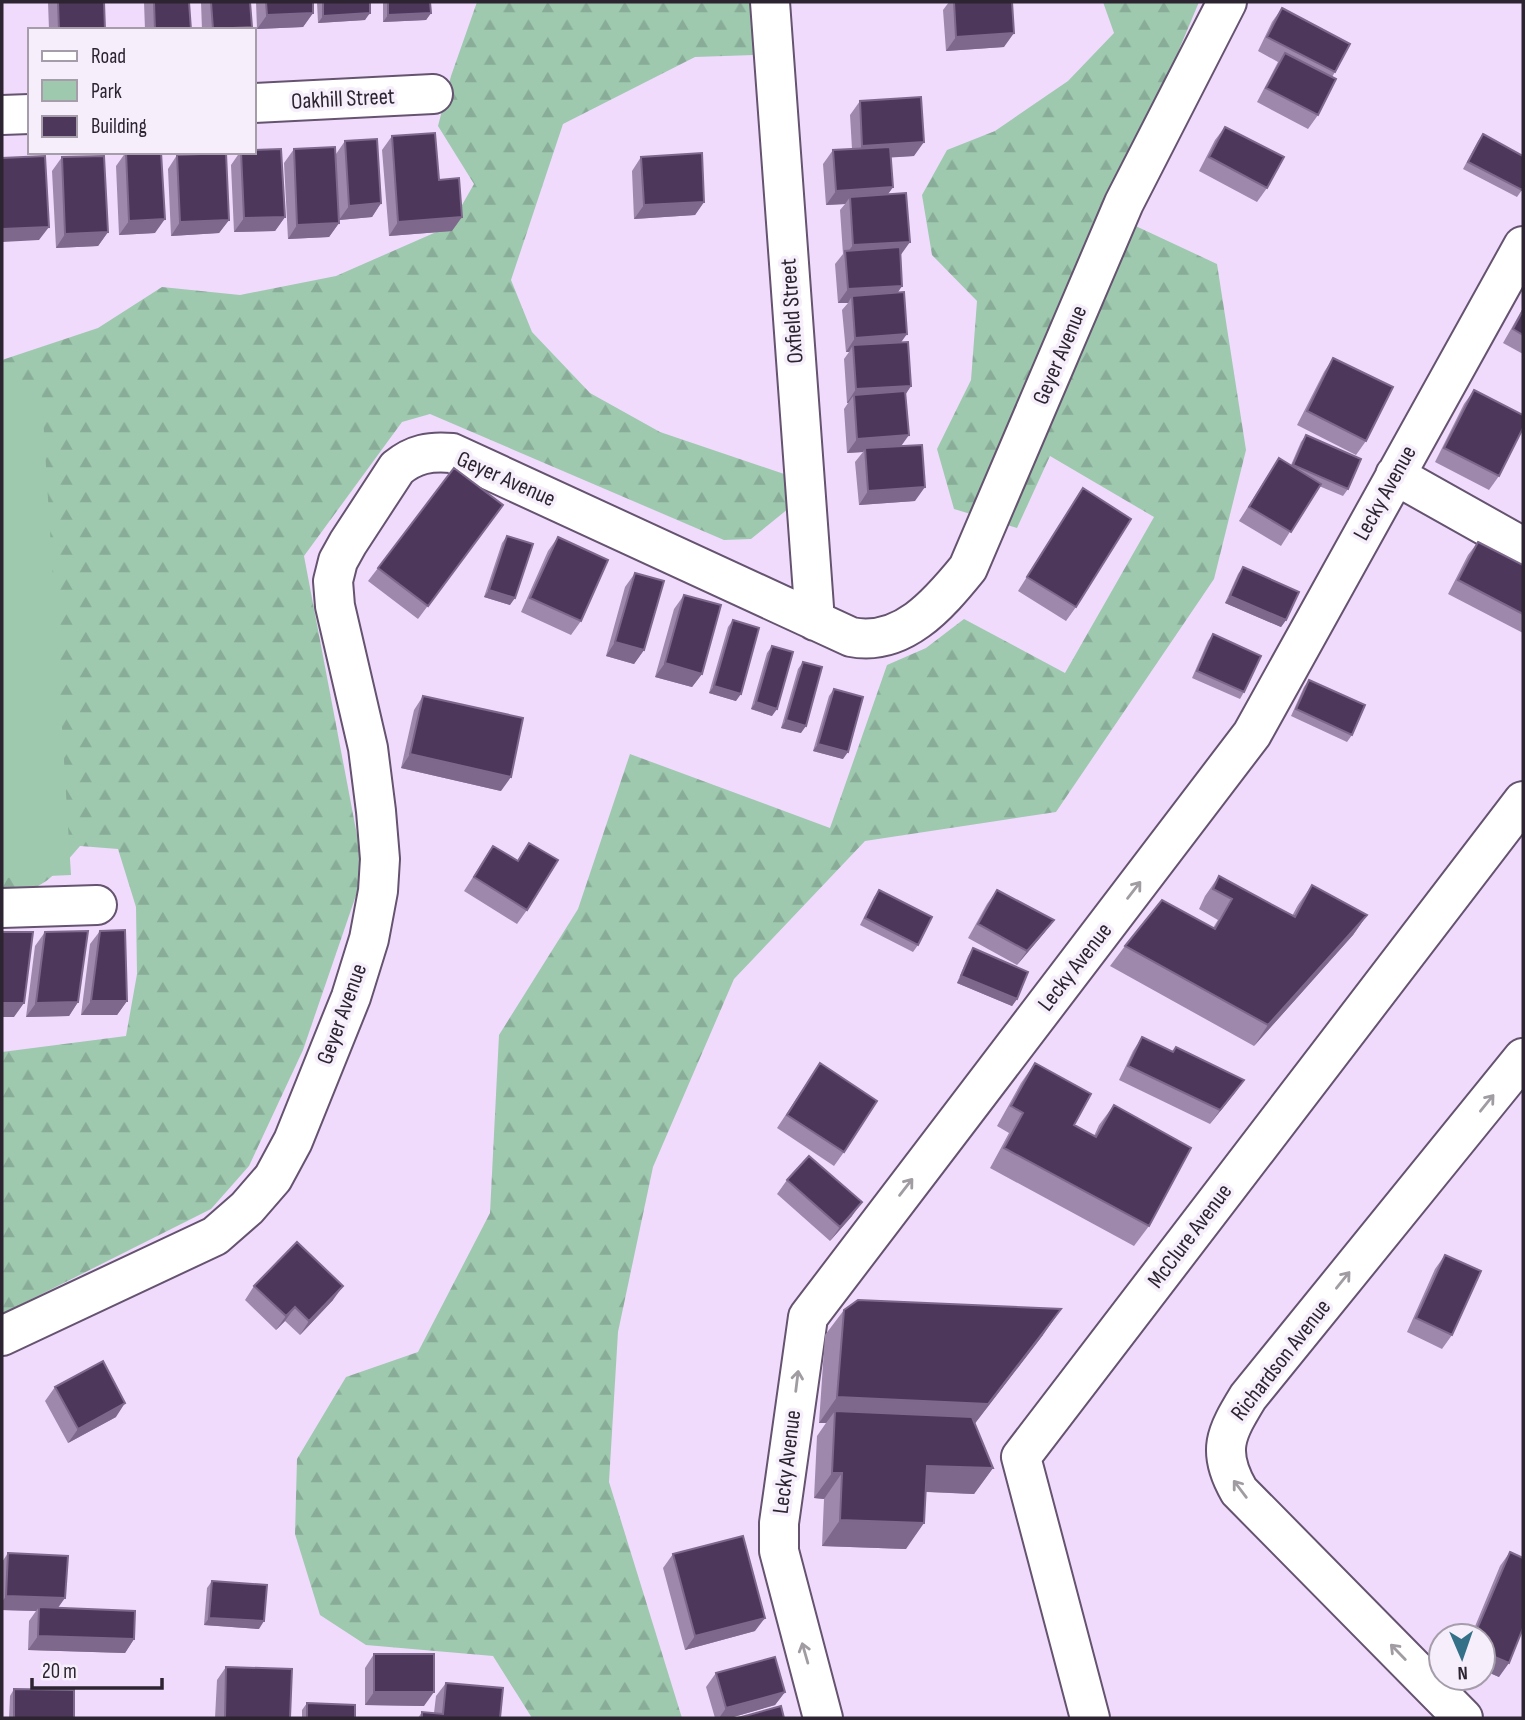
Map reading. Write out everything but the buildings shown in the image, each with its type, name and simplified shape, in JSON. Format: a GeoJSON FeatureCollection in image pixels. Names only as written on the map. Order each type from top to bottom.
{"type":"FeatureCollection","features":[{"type":"Feature","properties":{"kind":"street","name":"Oxfield Street"},"geometry":{"type":"LineString","coordinates":[[770,2],[815,621]]}},
{"type":"Feature","properties":{"kind":"street","name":"Geyer Avenue"},"geometry":{"type":"LineString","coordinates":[[2,1336],[215,1236],[247,1208],[273,1178],[293,1141],[351,996],[369,939],[378,880],[376,811],[368,748],[335,606],[333,581],[338,561],[348,543],[397,468],[409,458],[422,454],[452,453],[850,637],[868,640],[886,637],[927,613],[968,568],[1124,203],[1227,2]]}},
{"type":"Feature","properties":{"kind":"street","name":"Oakhill Street"},"geometry":{"type":"LineString","coordinates":[[256,103],[433,94]]}},
{"type":"Feature","properties":{"kind":"street"},"geometry":{"type":"LineString","coordinates":[[2,115],[28,114]]}},
{"type":"Feature","properties":{"kind":"street","name":"Lecky Avenue"},"geometry":{"type":"LineString","coordinates":[[823,1718],[779,1551],[779,1523],[808,1317],[1252,734],[1523,246]]}},
{"type":"Feature","properties":{"kind":"street"},"geometry":{"type":"LineString","coordinates":[[1395,475],[1523,547]]}},
{"type":"Feature","properties":{"kind":"street","name":"McClure Avenue"},"geometry":{"type":"LineString","coordinates":[[1090,1718],[1021,1457],[1523,801]]}},
{"type":"Feature","properties":{"kind":"street"},"geometry":{"type":"LineString","coordinates":[[2,908],[97,905]]}},
{"type":"Feature","properties":{"kind":"street","name":"Richardson Avenue"},"geometry":{"type":"LineString","coordinates":[[1463,1718],[1239,1491],[1231,1477],[1225,1445],[1230,1426],[1248,1397],[1523,1058]]}},
{"type":"Feature","properties":{"kind":"green space"},"geometry":{"type":"Polygon","coordinates":[[[477,2],[751,2],[754,55],[695,57],[563,124],[511,280],[532,332],[590,393],[660,432],[799,479],[799,500],[751,539],[724,540],[430,414],[402,422],[304,556],[364,872],[303,1050],[249,1166],[211,1209],[2,1314],[2,1052],[126,1036],[137,974],[136,907],[118,849],[80,846],[47,881],[28,891],[2,895],[2,360],[98,328],[162,287],[240,295],[336,276],[450,226],[474,184],[438,126],[451,76],[477,2]]]}},
{"type":"Feature","properties":{"kind":"green space"},"geometry":{"type":"Polygon","coordinates":[[[1103,2],[1199,2],[1110,214],[1217,264],[1246,450],[1214,579],[1056,812],[865,841],[734,979],[653,1167],[618,1332],[609,1482],[682,1718],[532,1718],[493,1656],[366,1645],[320,1615],[295,1534],[297,1459],[346,1377],[418,1352],[490,1213],[499,1035],[578,909],[630,754],[830,828],[887,665],[926,648],[964,619],[1065,673],[1154,517],[1050,456],[1017,528],[954,509],[937,449],[971,380],[977,301],[932,255],[922,195],[947,150],[995,131],[1068,81],[1114,33],[1103,2]]]}},
{"type":"Feature","properties":{"kind":"green space"},"geometry":{"type":"Polygon","coordinates":[[[41,384],[71,875],[2,878],[2,385],[41,384]]]}}]}
